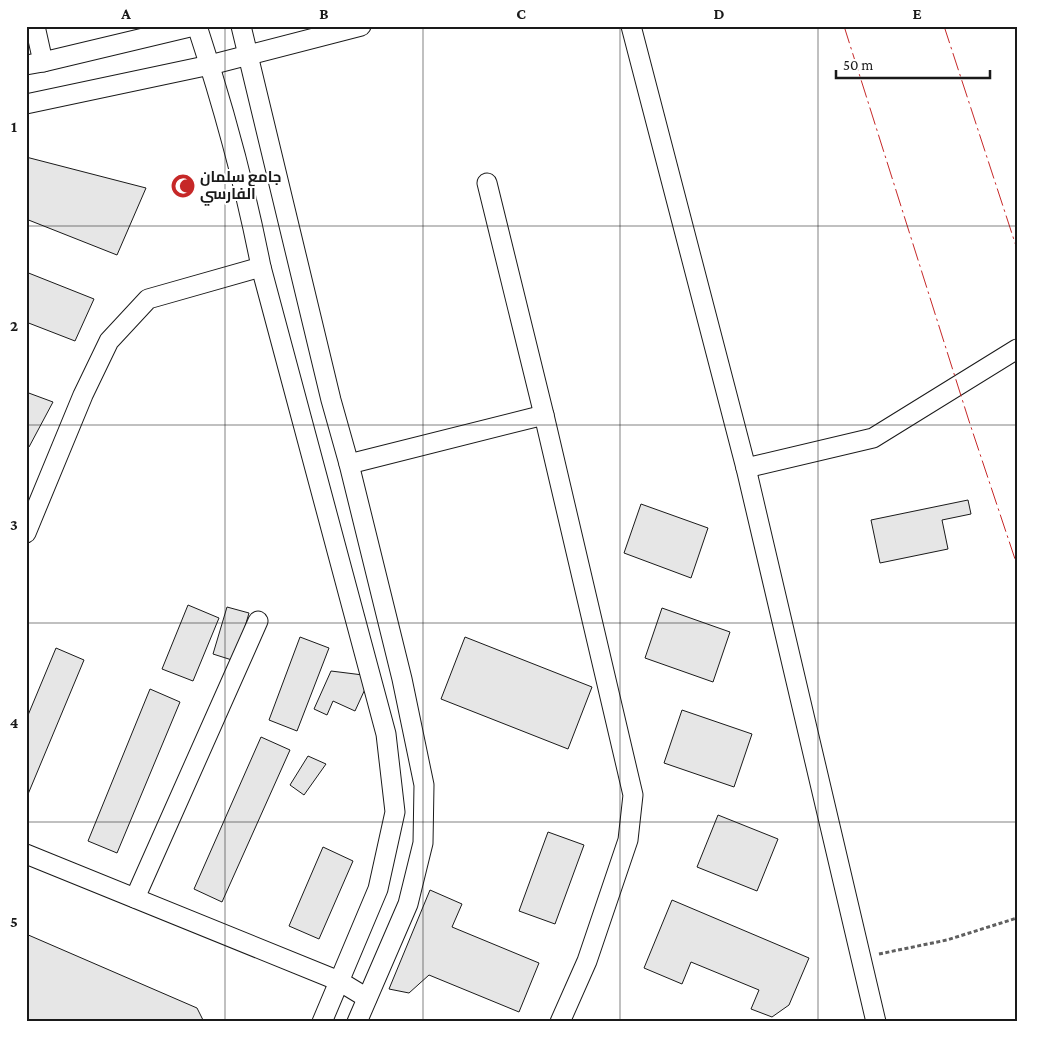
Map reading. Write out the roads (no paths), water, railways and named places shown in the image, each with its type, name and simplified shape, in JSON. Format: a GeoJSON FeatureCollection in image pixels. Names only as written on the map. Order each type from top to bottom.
{"type":"FeatureCollection","features":[{"type":"Feature","properties":{"kind":"street"},"geometry":{"type":"LineString","coordinates":[[36,26],[35,63],[196,26],[210,65],[250,213],[261,267],[386,734],[395,812],[378,889],[322,1022]]}},
{"type":"Feature","properties":{"kind":"street"},"geometry":{"type":"LineString","coordinates":[[240,26],[331,400],[349,464],[402,679],[424,785],[423,843],[408,904],[357,1022]]}},
{"type":"Feature","properties":{"kind":"street"},"geometry":{"type":"LineString","coordinates":[[26,104],[210,65],[361,26]]}},
{"type":"Feature","properties":{"kind":"street"},"geometry":{"type":"LineString","coordinates":[[631,26],[746,468],[876,1022]]}},
{"type":"Feature","properties":{"kind":"street"},"geometry":{"type":"LineString","coordinates":[[487,183],[544,415],[633,795],[628,840],[587,961],[560,1022]]}},
{"type":"Feature","properties":{"kind":"street"},"geometry":{"type":"LineString","coordinates":[[26,533],[83,395],[109,342],[148,299],[261,267]]}},
{"type":"Feature","properties":{"kind":"street"},"geometry":{"type":"LineString","coordinates":[[746,468],[873,438],[1017,349]]}},
{"type":"Feature","properties":{"kind":"street"},"geometry":{"type":"LineString","coordinates":[[349,464],[544,415]]}},
{"type":"Feature","properties":{"kind":"street"},"geometry":{"type":"LineString","coordinates":[[135,898],[258,621]]}},
{"type":"Feature","properties":{"kind":"street"},"geometry":{"type":"LineString","coordinates":[[26,854],[339,981],[367,998]]}},
{"type":"Feature","properties":{"kind":"place","name":"جامع سلمان الفارسي"},"geometry":{"type":"Point","coordinates":[183,186]}}]}
